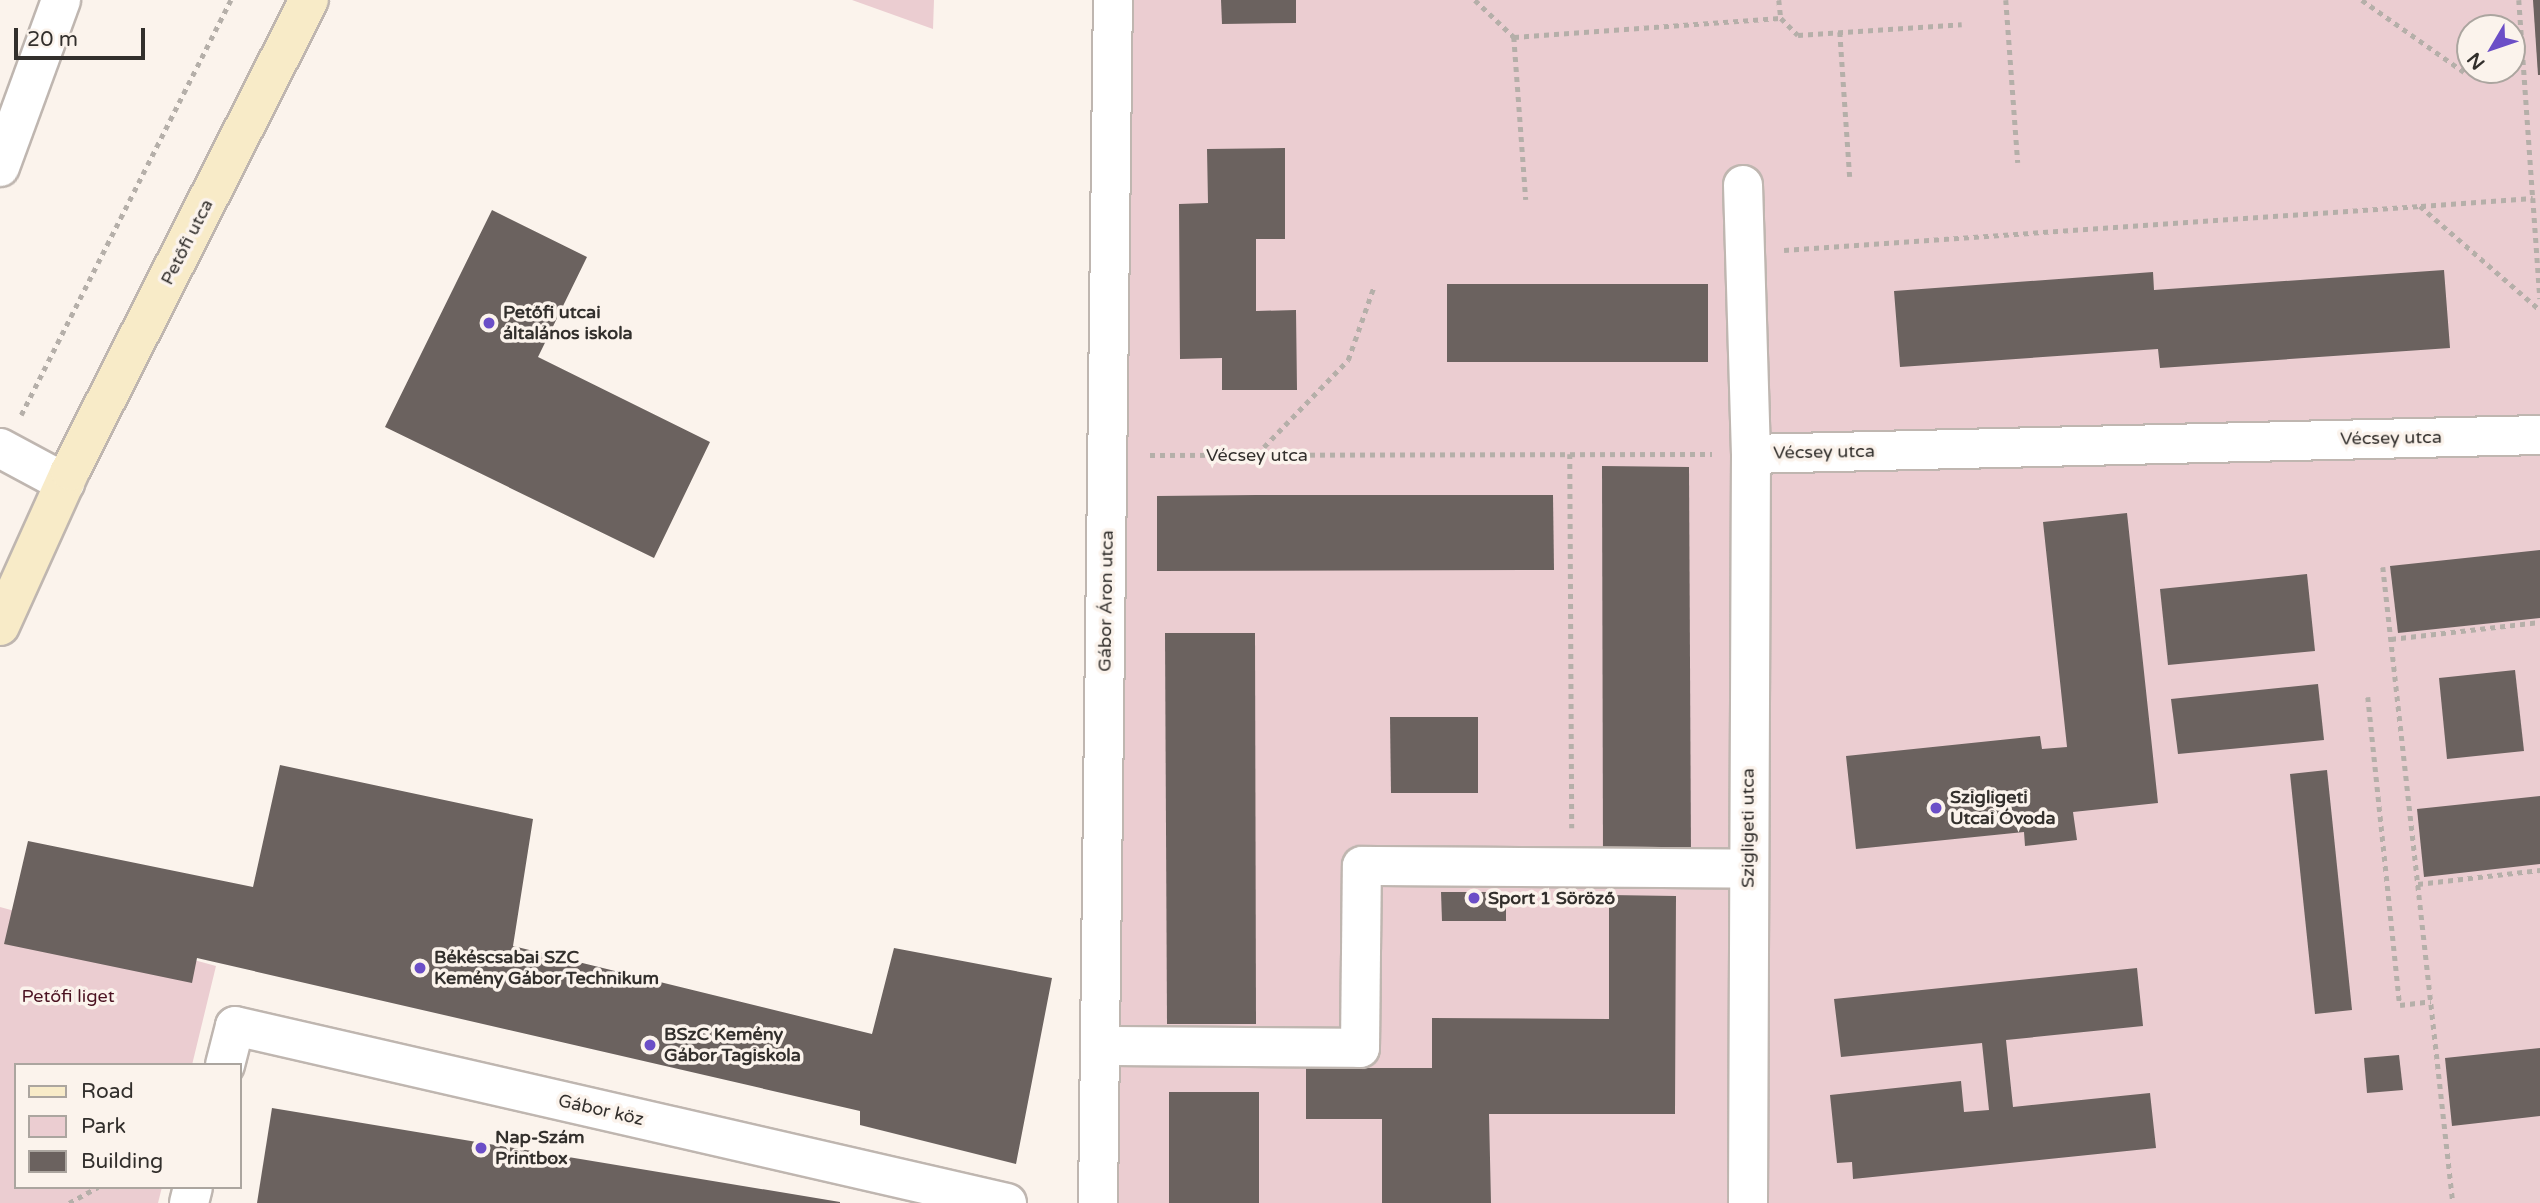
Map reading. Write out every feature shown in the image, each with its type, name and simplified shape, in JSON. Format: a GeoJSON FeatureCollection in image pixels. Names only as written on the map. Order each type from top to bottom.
{"type":"FeatureCollection","features":[{"type":"Feature","properties":{"kind":"main road","name":"Petőfi utca"},"geometry":{"type":"LineString","coordinates":[[0,626],[65,483],[309,0]]}},
{"type":"Feature","properties":{"kind":"street"},"geometry":{"type":"LineString","coordinates":[[0,167],[61,0]]}},
{"type":"Feature","properties":{"kind":"street","name":"Gábor Áron utca"},"geometry":{"type":"LineString","coordinates":[[1098,1203],[1113,0]]}},
{"type":"Feature","properties":{"kind":"street","name":"Szigligeti utca"},"geometry":{"type":"LineString","coordinates":[[1743,185],[1751,454],[1748,1203]]}},
{"type":"Feature","properties":{"kind":"street","name":"Vécsey utca"},"geometry":{"type":"LineString","coordinates":[[1751,454],[2540,435]]}},
{"type":"Feature","properties":{"kind":"street"},"geometry":{"type":"LineString","coordinates":[[2,449],[65,483]]}},
{"type":"Feature","properties":{"kind":"street"},"geometry":{"type":"LineString","coordinates":[[1100,1045],[1360,1048],[1362,866],[1748,869]]}},
{"type":"Feature","properties":{"kind":"street","name":"Gábor köz"},"geometry":{"type":"LineString","coordinates":[[226,1063],[235,1026],[1007,1203]]}},
{"type":"Feature","properties":{"kind":"path"},"geometry":{"type":"LineString","coordinates":[[2,449],[231,0]]}},
{"type":"Feature","properties":{"kind":"path"},"geometry":{"type":"LineString","coordinates":[[1475,0],[1514,37],[1526,200]]}},
{"type":"Feature","properties":{"kind":"path"},"geometry":{"type":"LineString","coordinates":[[1779,0],[1781,18],[1798,35],[1962,24]]}},
{"type":"Feature","properties":{"kind":"path"},"geometry":{"type":"LineString","coordinates":[[2006,0],[2018,163]]}},
{"type":"Feature","properties":{"kind":"path"},"geometry":{"type":"LineString","coordinates":[[2362,0],[2456,66]]}},
{"type":"Feature","properties":{"kind":"path"},"geometry":{"type":"LineString","coordinates":[[2519,0],[2540,299]]}},
{"type":"Feature","properties":{"kind":"path"},"geometry":{"type":"LineString","coordinates":[[1514,37],[1781,18]]}},
{"type":"Feature","properties":{"kind":"path"},"geometry":{"type":"LineString","coordinates":[[1840,32],[1850,177]]}},
{"type":"Feature","properties":{"kind":"path"},"geometry":{"type":"LineString","coordinates":[[1780,250],[2533,198]]}},
{"type":"Feature","properties":{"kind":"path"},"geometry":{"type":"LineString","coordinates":[[2420,206],[2540,310]]}},
{"type":"Feature","properties":{"kind":"path"},"geometry":{"type":"LineString","coordinates":[[1256,455],[1348,360],[1374,286]]}},
{"type":"Feature","properties":{"kind":"path"},"geometry":{"type":"LineString","coordinates":[[1570,454],[1573,868]]}},
{"type":"Feature","properties":{"kind":"path","name":"Vécsey utca"},"geometry":{"type":"LineString","coordinates":[[1107,455],[1751,454]]}},
{"type":"Feature","properties":{"kind":"path"},"geometry":{"type":"LineString","coordinates":[[2383,567],[2453,1203]]}},
{"type":"Feature","properties":{"kind":"path"},"geometry":{"type":"LineString","coordinates":[[2391,639],[2540,622]]}},
{"type":"Feature","properties":{"kind":"path"},"geometry":{"type":"LineString","coordinates":[[2368,697],[2400,1005],[2431,1002]]}},
{"type":"Feature","properties":{"kind":"path"},"geometry":{"type":"LineString","coordinates":[[2418,884],[2540,870]]}},
{"type":"Feature","properties":{"kind":"path"},"geometry":{"type":"LineString","coordinates":[[69,1203],[94,1189]]}},
{"type":"Feature","properties":{"kind":"green space"},"geometry":{"type":"Polygon","coordinates":[[[852,0],[934,0],[933,29],[852,0]]]}},
{"type":"Feature","properties":{"kind":"green space"},"geometry":{"type":"Polygon","coordinates":[[[1120,0],[2540,0],[2540,1203],[1108,1203],[1120,0]]]}},
{"type":"Feature","properties":{"kind":"green space","name":"Petőfi liget"},"geometry":{"type":"Polygon","coordinates":[[[0,907],[216,966],[192,1063],[14,1063],[14,1189],[162,1189],[158,1203],[0,1203],[0,907]]]}},
{"type":"Feature","properties":{"kind":"building"},"geometry":{"type":"Polygon","coordinates":[[[1221,0],[1296,0],[1296,23],[1222,24],[1221,0]]]}},
{"type":"Feature","properties":{"kind":"building"},"geometry":{"type":"Polygon","coordinates":[[[2533,0],[2540,0],[2540,75],[2538,75],[2533,0]]]}},
{"type":"Feature","properties":{"kind":"building"},"geometry":{"type":"Polygon","coordinates":[[[1285,148],[1285,239],[1256,239],[1256,311],[1296,310],[1297,390],[1222,390],[1222,358],[1180,359],[1179,204],[1208,203],[1207,149],[1285,148]]]}},
{"type":"Feature","properties":{"kind":"building"},"geometry":{"type":"Polygon","coordinates":[[[492,210],[587,257],[538,357],[710,442],[654,558],[385,427],[492,210]]]}},
{"type":"Feature","properties":{"kind":"building"},"geometry":{"type":"Polygon","coordinates":[[[2444,270],[2450,348],[2160,368],[2158,349],[1900,367],[1894,291],[2153,272],[2154,290],[2444,270]]]}},
{"type":"Feature","properties":{"kind":"building"},"geometry":{"type":"Polygon","coordinates":[[[1447,284],[1708,284],[1708,362],[1447,362],[1447,284]]]}},
{"type":"Feature","properties":{"kind":"building"},"geometry":{"type":"Polygon","coordinates":[[[1602,466],[1689,467],[1691,857],[1603,857],[1602,466]]]}},
{"type":"Feature","properties":{"kind":"building"},"geometry":{"type":"Polygon","coordinates":[[[1553,495],[1554,570],[1157,571],[1157,496],[1553,495]]]}},
{"type":"Feature","properties":{"kind":"building"},"geometry":{"type":"Polygon","coordinates":[[[2127,513],[2158,803],[2073,812],[2077,840],[2025,846],[2024,832],[1856,849],[1846,756],[2040,736],[2042,749],[2067,747],[2043,522],[2127,513]]]}},
{"type":"Feature","properties":{"kind":"building"},"geometry":{"type":"Polygon","coordinates":[[[2540,550],[2540,618],[2398,633],[2390,566],[2540,550]]]}},
{"type":"Feature","properties":{"kind":"building"},"geometry":{"type":"Polygon","coordinates":[[[2307,574],[2315,651],[2168,665],[2160,589],[2307,574]]]}},
{"type":"Feature","properties":{"kind":"building"},"geometry":{"type":"Polygon","coordinates":[[[1165,633],[1255,633],[1256,1024],[1167,1024],[1165,633]]]}},
{"type":"Feature","properties":{"kind":"building"},"geometry":{"type":"Polygon","coordinates":[[[2515,670],[2524,751],[2447,759],[2439,678],[2515,670]]]}},
{"type":"Feature","properties":{"kind":"building"},"geometry":{"type":"Polygon","coordinates":[[[2318,684],[2324,740],[2178,754],[2171,699],[2318,684]]]}},
{"type":"Feature","properties":{"kind":"building"},"geometry":{"type":"Polygon","coordinates":[[[1390,717],[1478,717],[1478,793],[1391,793],[1390,717]]]}},
{"type":"Feature","properties":{"kind":"building","name":"Békéscsabai SZC Kemény Gábor Technikum"},"geometry":{"type":"Polygon","coordinates":[[[280,765],[533,819],[513,946],[872,1034],[894,948],[1052,978],[1016,1164],[860,1125],[860,1111],[197,958],[192,983],[4,944],[28,841],[253,887],[280,765]]]}},
{"type":"Feature","properties":{"kind":"building"},"geometry":{"type":"Polygon","coordinates":[[[2327,770],[2352,1010],[2315,1014],[2290,774],[2327,770]]]}},
{"type":"Feature","properties":{"kind":"building"},"geometry":{"type":"Polygon","coordinates":[[[2540,796],[2540,864],[2424,877],[2417,809],[2540,796]]]}},
{"type":"Feature","properties":{"kind":"building"},"geometry":{"type":"Polygon","coordinates":[[[1441,892],[1506,892],[1506,921],[1442,921],[1441,892]]]}},
{"type":"Feature","properties":{"kind":"building"},"geometry":{"type":"Polygon","coordinates":[[[1609,895],[1676,896],[1675,1114],[1489,1114],[1491,1203],[1382,1203],[1382,1119],[1306,1119],[1306,1068],[1432,1068],[1432,1018],[1609,1019],[1609,895]]]}},
{"type":"Feature","properties":{"kind":"building"},"geometry":{"type":"Polygon","coordinates":[[[2137,968],[2143,1026],[2006,1040],[2013,1107],[2150,1093],[2156,1148],[1853,1179],[1852,1162],[1837,1163],[1830,1095],[1961,1081],[1964,1112],[1989,1110],[1982,1043],[1841,1057],[1834,999],[2137,968]]]}},
{"type":"Feature","properties":{"kind":"building"},"geometry":{"type":"Polygon","coordinates":[[[2540,1048],[2540,1116],[2452,1126],[2445,1058],[2540,1048]]]}},
{"type":"Feature","properties":{"kind":"building"},"geometry":{"type":"Polygon","coordinates":[[[2399,1055],[2403,1090],[2367,1093],[2364,1058],[2399,1055]]]}},
{"type":"Feature","properties":{"kind":"building"},"geometry":{"type":"Polygon","coordinates":[[[1169,1092],[1259,1092],[1259,1203],[1169,1203],[1169,1092]]]}},
{"type":"Feature","properties":{"kind":"building"},"geometry":{"type":"Polygon","coordinates":[[[272,1108],[840,1202],[840,1203],[257,1203],[272,1108]]]}},
{"type":"Feature","properties":{"kind":"place","name":"Petőfi utcai általános iskola"},"geometry":{"type":"Point","coordinates":[489,323]}},
{"type":"Feature","properties":{"kind":"place","name":"Szigligeti Utcai Óvoda"},"geometry":{"type":"Point","coordinates":[1936,808]}},
{"type":"Feature","properties":{"kind":"place","name":"Sport 1 Söröző"},"geometry":{"type":"Point","coordinates":[1474,898]}},
{"type":"Feature","properties":{"kind":"place","name":"Békéscsabai SZC Kemény Gábor Technikum"},"geometry":{"type":"Point","coordinates":[420,968]}},
{"type":"Feature","properties":{"kind":"place","name":"BSzC Kemény Gábor Tagiskola"},"geometry":{"type":"Point","coordinates":[650,1045]}},
{"type":"Feature","properties":{"kind":"place","name":"Nap-Szám Printbox"},"geometry":{"type":"Point","coordinates":[481,1148]}}]}
